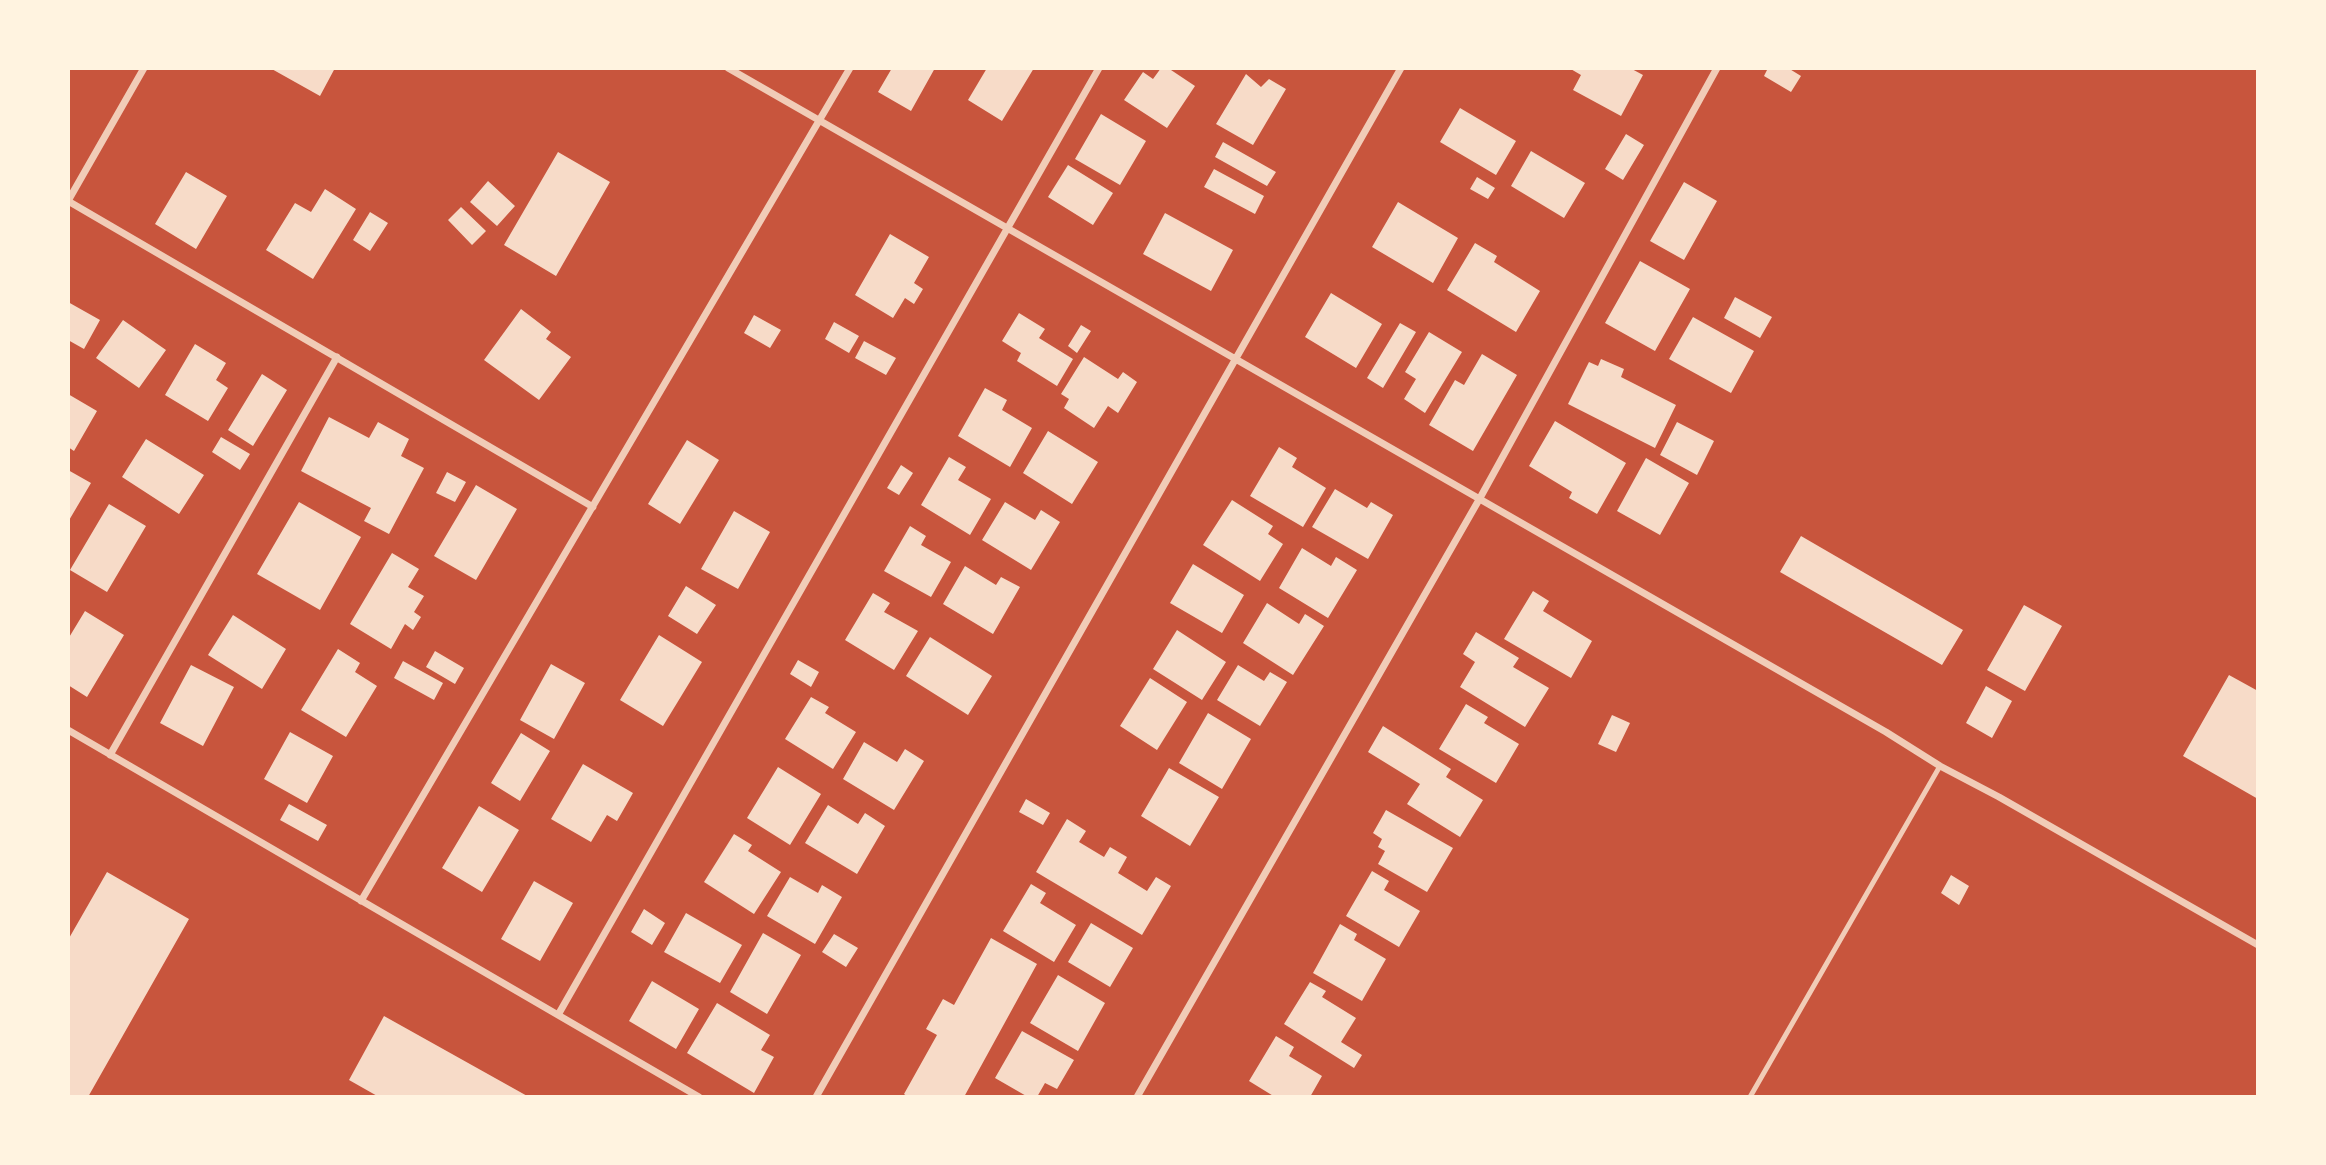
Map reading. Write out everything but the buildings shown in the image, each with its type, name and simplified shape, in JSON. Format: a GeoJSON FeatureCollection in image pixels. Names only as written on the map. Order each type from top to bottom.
{"type":"FeatureCollection","features":[{"type":"Feature","properties":{"kind":"street"},"geometry":{"type":"LineString","coordinates":[[144,68],[68,201],[593,507]]}},
{"type":"Feature","properties":{"kind":"street"},"geometry":{"type":"LineString","coordinates":[[728,68],[1480,498],[1940,765],[2258,944]]}},
{"type":"Feature","properties":{"kind":"street"},"geometry":{"type":"LineString","coordinates":[[361,901],[850,68]]}},
{"type":"Feature","properties":{"kind":"street"},"geometry":{"type":"LineString","coordinates":[[558,1015],[1099,68]]}},
{"type":"Feature","properties":{"kind":"street"},"geometry":{"type":"LineString","coordinates":[[816,1097],[1401,68]]}},
{"type":"Feature","properties":{"kind":"street"},"geometry":{"type":"LineString","coordinates":[[1137,1097],[1480,498],[1717,68]]}},
{"type":"Feature","properties":{"kind":"street"},"geometry":{"type":"LineString","coordinates":[[110,755],[337,357]]}},
{"type":"Feature","properties":{"kind":"street"},"geometry":{"type":"LineString","coordinates":[[68,730],[699,1097]]}},
{"type":"Feature","properties":{"kind":"lane"},"geometry":{"type":"LineString","coordinates":[[1751,1097],[1940,765]]}}]}
